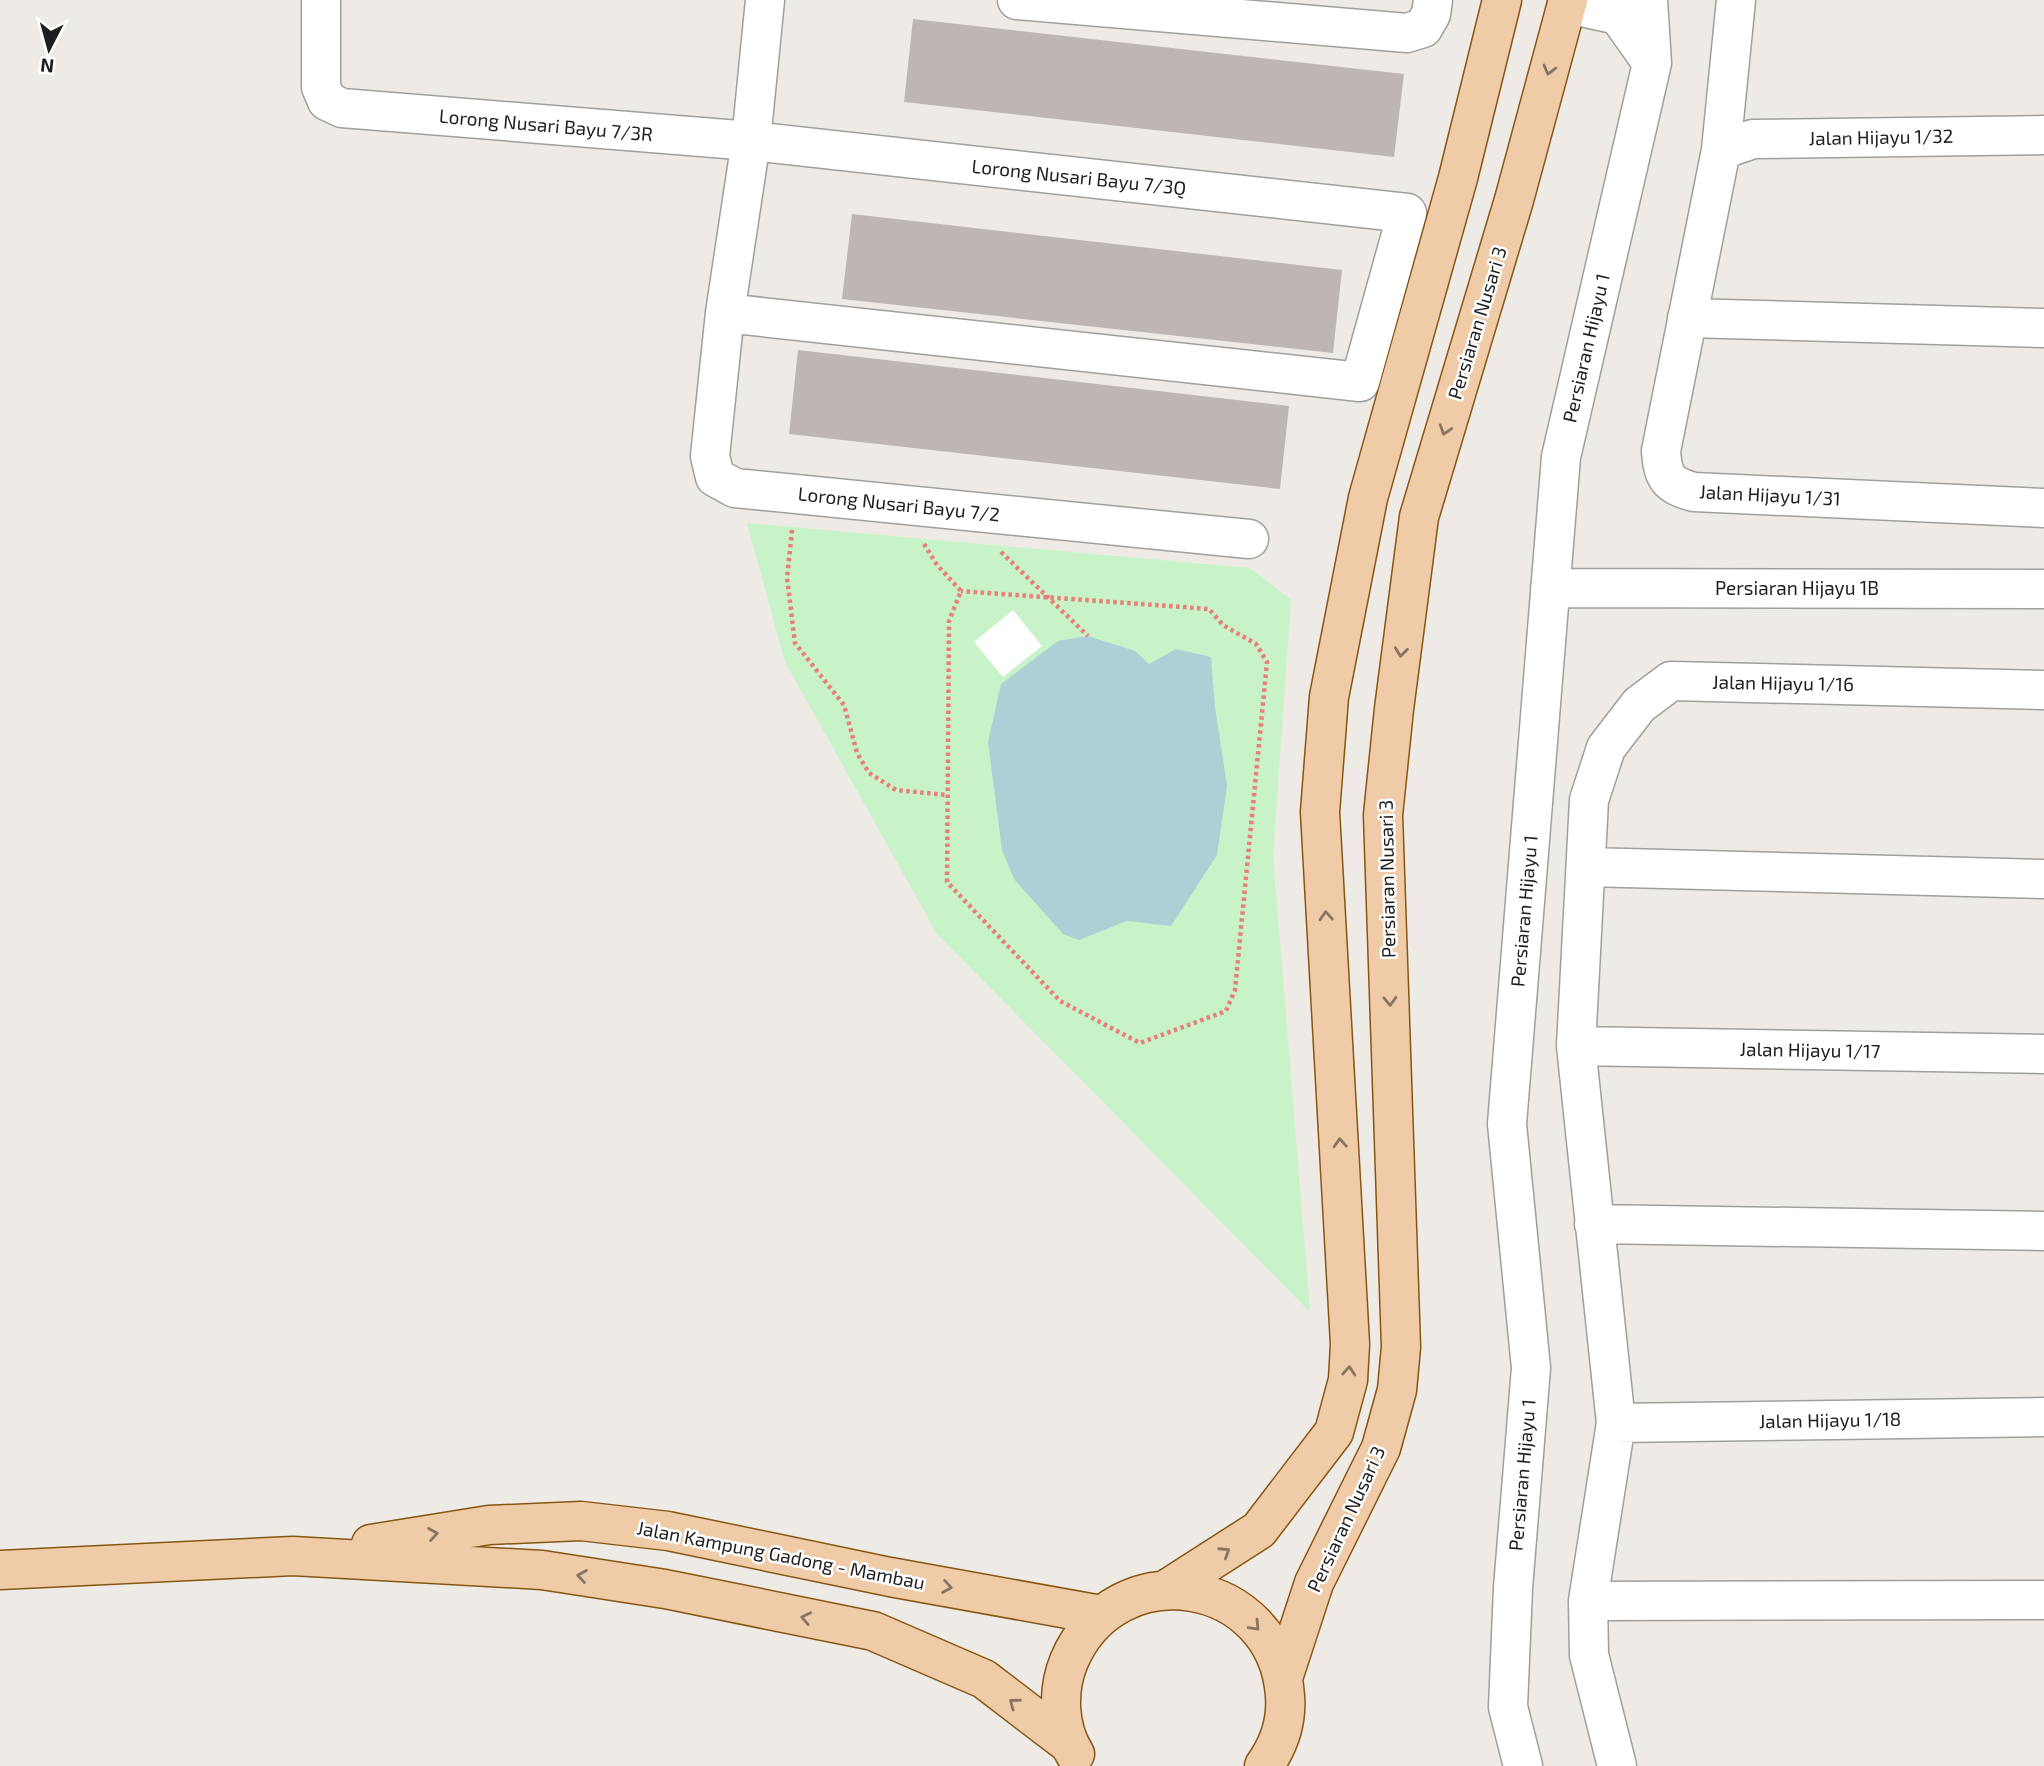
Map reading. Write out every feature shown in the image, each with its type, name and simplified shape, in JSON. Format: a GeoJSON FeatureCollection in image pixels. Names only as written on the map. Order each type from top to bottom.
{"type":"FeatureCollection","features":[{"type":"Feature","properties":{"kind":"main road"},"geometry":{"type":"LineString","coordinates":[[1075,1755],[1060,1709],[1064,1674],[1077,1641],[1101,1615],[1132,1597],[1167,1589],[1259,1530],[1334,1432],[1348,1380],[1350,1344],[1320,812],[1329,697],[1368,498],[1458,178],[1502,0]]}},
{"type":"Feature","properties":{"kind":"main road","name":"Persiaran Nusari 3"},"geometry":{"type":"LineString","coordinates":[[1284,1675],[1314,1583],[1381,1448],[1397,1390],[1401,1347],[1383,815],[1394,709],[1419,517],[1514,200],[1567,2]]}},
{"type":"Feature","properties":{"kind":"main road","name":"Jalan Kampung Gadong - Mambau"},"geometry":{"type":"LineString","coordinates":[[293,1556],[489,1525],[581,1521],[668,1531],[890,1577],[1101,1615]]}},
{"type":"Feature","properties":{"kind":"main road","name":"Jalan Kampung Gadong - Mambau"},"geometry":{"type":"LineString","coordinates":[[0,1570],[293,1556],[542,1570],[665,1589],[873,1631],[984,1679],[1075,1755]]}},
{"type":"Feature","properties":{"kind":"main road"},"geometry":{"type":"LineString","coordinates":[[1167,1589],[1206,1594],[1241,1611],[1268,1639],[1284,1675],[1286,1713],[1274,1761]]}},
{"type":"Feature","properties":{"kind":"street","name":"Lorong Nusari Bayu 7/3R"},"geometry":{"type":"LineString","coordinates":[[321,0],[321,87],[327,101],[342,108],[751,141]]}},
{"type":"Feature","properties":{"kind":"street","name":"Lorong Nusari Bayu 7/2"},"geometry":{"type":"LineString","coordinates":[[765,0],[751,141],[725,313],[710,456],[715,477],[735,488],[1250,539]]}},
{"type":"Feature","properties":{"kind":"street"},"geometry":{"type":"LineString","coordinates":[[1017,0],[1407,33],[1423,28],[1431,14],[1433,0]]}},
{"type":"Feature","properties":{"kind":"street","name":"Persiaran Hijayu 1"},"geometry":{"type":"LineString","coordinates":[[1523,1766],[1508,1707],[1513,1588],[1531,1368],[1507,1124],[1561,457],[1651,62],[1648,0]]}},
{"type":"Feature","properties":{"kind":"street","name":"Jalan Hijayu 1/31"},"geometry":{"type":"LineString","coordinates":[[1736,0],[1721,150],[1661,452],[1662,471],[1675,487],[1694,492],[2044,508]]}},
{"type":"Feature","properties":{"kind":"street"},"geometry":{"type":"LineString","coordinates":[[1567,2],[1618,15],[1651,62]]}},
{"type":"Feature","properties":{"kind":"street","name":"Jalan Hijayu 1/32"},"geometry":{"type":"LineString","coordinates":[[1721,150],[1753,139],[2044,135]]}},
{"type":"Feature","properties":{"kind":"street","name":"Lorong Nusari Bayu 7/3Q"},"geometry":{"type":"LineString","coordinates":[[725,313],[1360,382],[1407,213],[751,141]]}},
{"type":"Feature","properties":{"kind":"street"},"geometry":{"type":"LineString","coordinates":[[1687,318],[2044,328]]}},
{"type":"Feature","properties":{"kind":"street","name":"Persiaran Hijayu 1B"},"geometry":{"type":"LineString","coordinates":[[1550,588],[2044,589]]}},
{"type":"Feature","properties":{"kind":"street","name":"Jalan Hijayu 1/16"},"geometry":{"type":"LineString","coordinates":[[1617,1766],[1589,1654],[1588,1601],[1616,1423],[1576,1046],[1590,800],[1606,748],[1639,705],[1671,681],[2044,690]]}},
{"type":"Feature","properties":{"kind":"street"},"geometry":{"type":"LineString","coordinates":[[1586,867],[2044,879]]}},
{"type":"Feature","properties":{"kind":"street","name":"Jalan Hijayu 1/17"},"geometry":{"type":"LineString","coordinates":[[1576,1046],[2044,1054]]}},
{"type":"Feature","properties":{"kind":"street"},"geometry":{"type":"LineString","coordinates":[[1594,1224],[2044,1231]]}},
{"type":"Feature","properties":{"kind":"street","name":"Jalan Hijayu 1/18"},"geometry":{"type":"LineString","coordinates":[[1616,1423],[2044,1417]]}},
{"type":"Feature","properties":{"kind":"street"},"geometry":{"type":"LineString","coordinates":[[1588,1601],[2044,1600]]}},
{"type":"Feature","properties":{"kind":"path"},"geometry":{"type":"LineString","coordinates":[[796,494],[787,578],[795,643],[844,705],[856,753],[869,773],[896,790],[946,795]]}},
{"type":"Feature","properties":{"kind":"path"},"geometry":{"type":"LineString","coordinates":[[900,505],[937,565],[961,591],[1209,609],[1223,625],[1256,644],[1267,662],[1235,990],[1226,1011],[1140,1044],[1060,1001],[947,882],[949,621],[961,591]]}},
{"type":"Feature","properties":{"kind":"path"},"geometry":{"type":"LineString","coordinates":[[958,510],[1088,636]]}},
{"type":"Feature","properties":{"kind":"green space"},"geometry":{"type":"Polygon","coordinates":[[[747,523],[1250,568],[1291,600],[1273,855],[1310,1312],[937,934],[785,662],[747,523]]]}},
{"type":"Feature","properties":{"kind":"water"},"geometry":{"type":"Polygon","coordinates":[[[1088,636],[1135,651],[1149,664],[1176,649],[1211,657],[1215,707],[1227,786],[1217,855],[1171,926],[1127,921],[1079,940],[1063,934],[1014,879],[1002,850],[988,742],[1001,684],[1058,641],[1088,636]]]}},
{"type":"Feature","properties":{"kind":"pier"},"geometry":{"type":"Polygon","coordinates":[[[1013,610],[1042,646],[1003,677],[974,642],[1013,610]]]}},
{"type":"Feature","properties":{"kind":"building"},"geometry":{"type":"Polygon","coordinates":[[[913,19],[1404,74],[1394,157],[904,102],[913,19]]]}},
{"type":"Feature","properties":{"kind":"building"},"geometry":{"type":"Polygon","coordinates":[[[852,214],[1342,270],[1333,353],[842,299],[852,214]]]}},
{"type":"Feature","properties":{"kind":"building"},"geometry":{"type":"Polygon","coordinates":[[[798,350],[1289,406],[1280,489],[789,434],[798,350]]]}}]}
